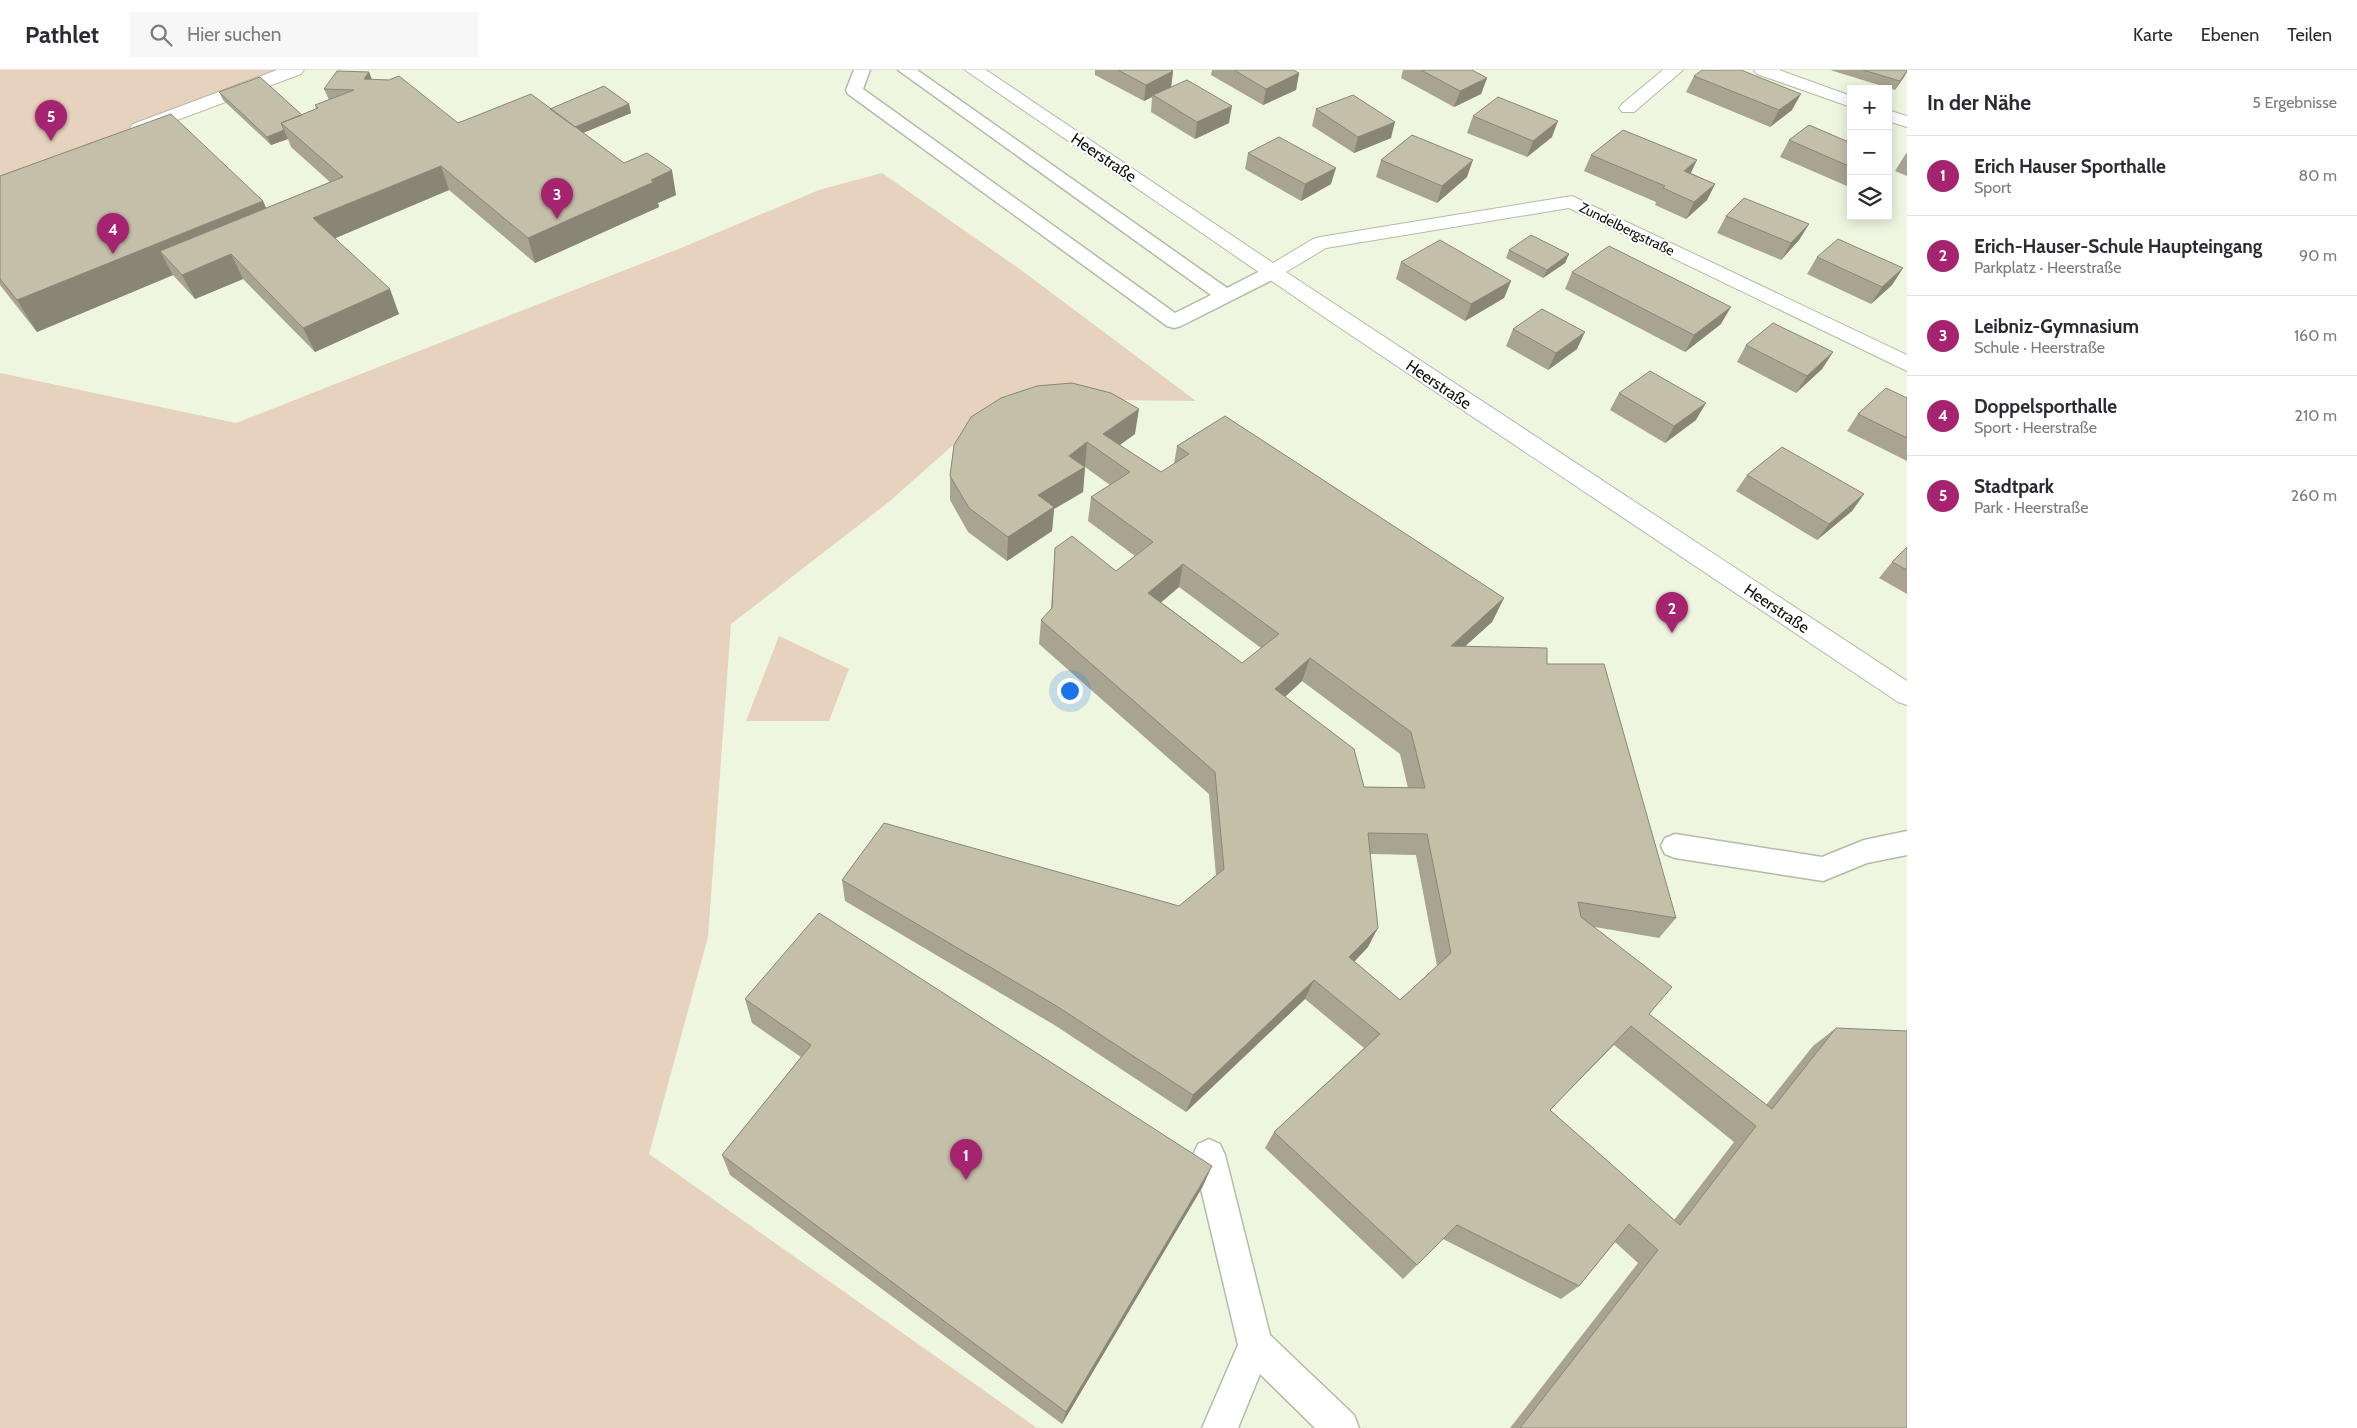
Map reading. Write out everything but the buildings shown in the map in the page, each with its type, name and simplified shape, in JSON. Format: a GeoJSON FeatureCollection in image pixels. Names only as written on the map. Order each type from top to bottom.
{"type":"FeatureCollection","features":[{"type":"Feature","properties":{"kind":"street"},"geometry":{"type":"LineString","coordinates":[[127,133],[272,77],[295,70]]}},
{"type":"Feature","properties":{"kind":"street","name":"Heerstraße"},"geometry":{"type":"LineString","coordinates":[[974,70],[1907,695]]}},
{"type":"Feature","properties":{"kind":"street"},"geometry":{"type":"LineString","coordinates":[[1628,108],[1674,70]]}},
{"type":"Feature","properties":{"kind":"street"},"geometry":{"type":"LineString","coordinates":[[1763,70],[1847,101]]}},
{"type":"Feature","properties":{"kind":"street"},"geometry":{"type":"LineString","coordinates":[[1892,116],[1907,122]]}},
{"type":"Feature","properties":{"kind":"street","name":"Zundelbergstraße"},"geometry":{"type":"LineString","coordinates":[[1273,272],[1320,243],[1572,202],[1907,364]]}},
{"type":"Feature","properties":{"kind":"lane"},"geometry":{"type":"LineString","coordinates":[[862,70],[854,90],[1174,322],[1227,297],[1273,272]]}},
{"type":"Feature","properties":{"kind":"lane"},"geometry":{"type":"LineString","coordinates":[[906,70],[1227,297]]}},
{"type":"Feature","properties":{"kind":"lane"},"geometry":{"type":"LineString","coordinates":[[1675,846],[1823,869],[1864,852],[1907,844]]}},
{"type":"Feature","properties":{"kind":"lane"},"geometry":{"type":"LineString","coordinates":[[1209,1155],[1255,1345],[1341,1428]]}},
{"type":"Feature","properties":{"kind":"lane"},"geometry":{"type":"LineString","coordinates":[[1220,1428],[1255,1345]]}},
{"type":"Feature","properties":{"kind":"shaded area"},"geometry":{"type":"Polygon","coordinates":[[[0,70],[277,70],[0,183],[0,70]]]}},
{"type":"Feature","properties":{"kind":"shaded area"},"geometry":{"type":"Polygon","coordinates":[[[882,173],[1021,270],[1196,401],[1005,399],[890,501],[731,624],[708,937],[649,1154],[1037,1428],[0,1428],[0,373],[236,423],[681,248],[819,190],[882,173]]]}},
{"type":"Feature","properties":{"kind":"shaded area"},"geometry":{"type":"Polygon","coordinates":[[[779,636],[849,669],[829,721],[746,721],[779,636]]]}},
{"type":"Feature","properties":{"kind":"place","name":"Stadtpark"},"geometry":{"type":"Point","coordinates":[51,141]}},
{"type":"Feature","properties":{"kind":"place","name":"Leibniz-Gymnasium"},"geometry":{"type":"Point","coordinates":[557,219]}},
{"type":"Feature","properties":{"kind":"place","name":"Doppelsporthalle"},"geometry":{"type":"Point","coordinates":[113,254]}},
{"type":"Feature","properties":{"kind":"place","name":"Erich-Hauser-Schule Haupteingang"},"geometry":{"type":"Point","coordinates":[1672,633]}},
{"type":"Feature","properties":{"kind":"place","name":"Erich Hauser Sporthalle"},"geometry":{"type":"Point","coordinates":[966,1180]}}]}
